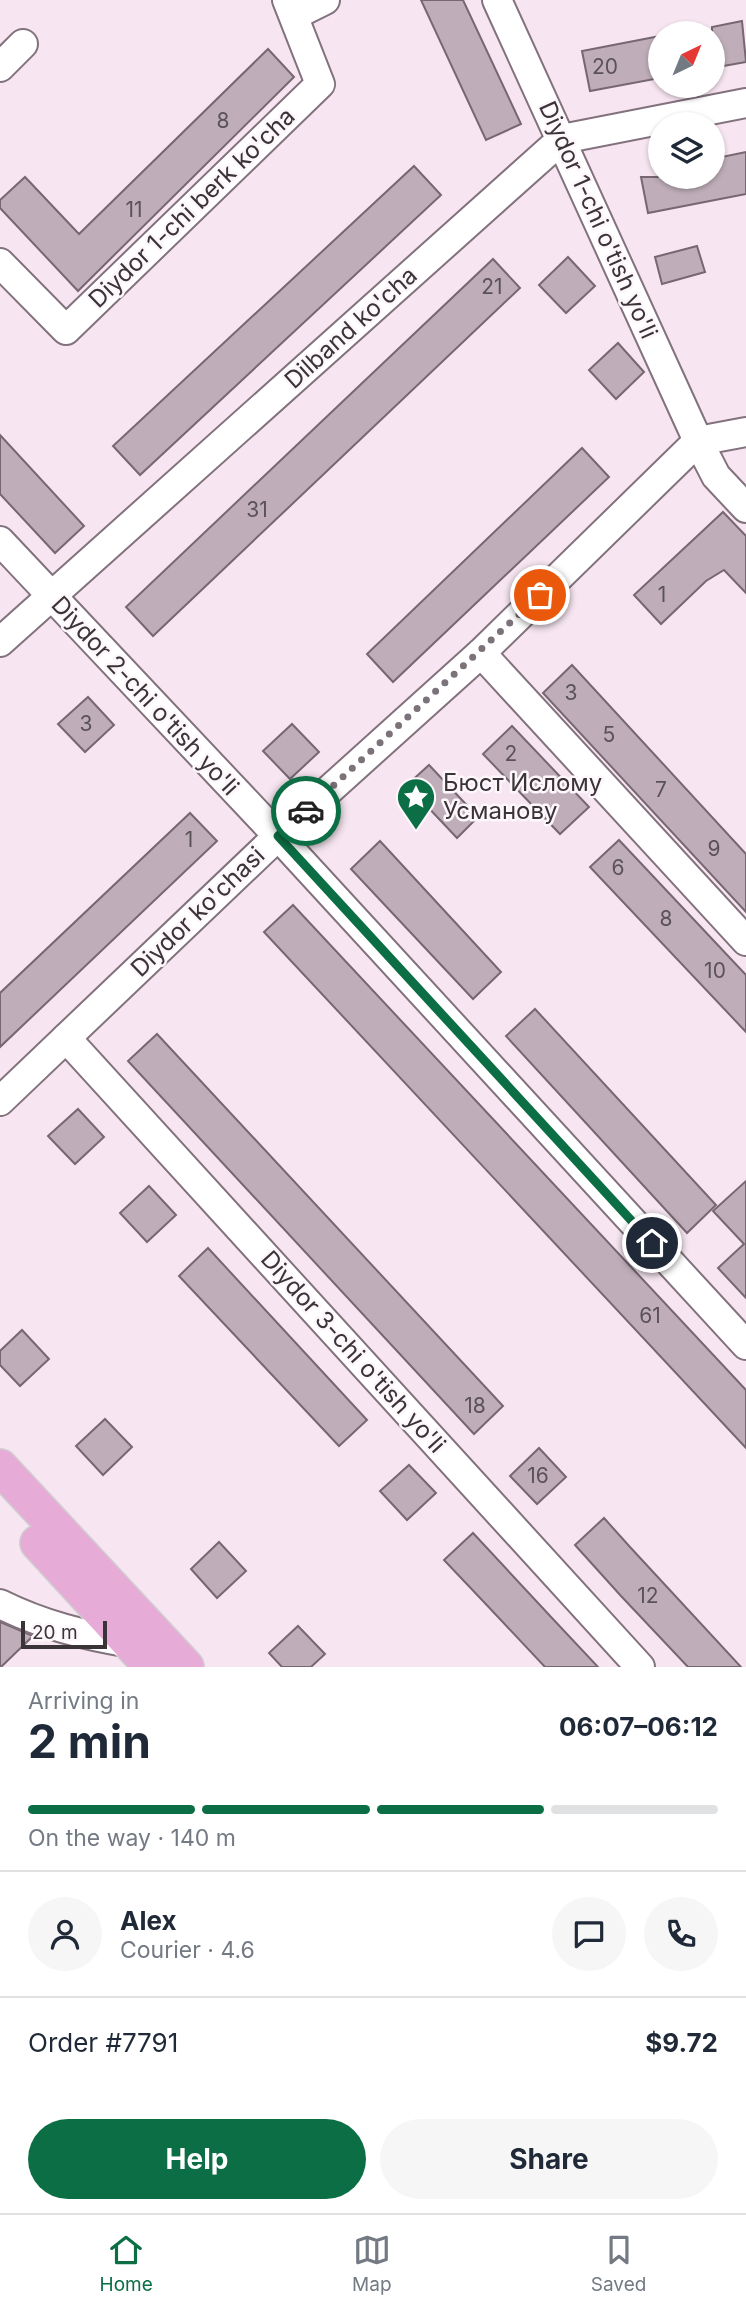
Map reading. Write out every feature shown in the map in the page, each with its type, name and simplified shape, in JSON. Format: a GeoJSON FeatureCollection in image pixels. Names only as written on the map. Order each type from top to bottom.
{"type":"FeatureCollection","features":[{"type":"Feature","properties":{"kind":"main road"},"geometry":{"type":"LineString","coordinates":[[0,1467],[186,1667]]}},
{"type":"Feature","properties":{"kind":"main road"},"geometry":{"type":"LineString","coordinates":[[0,1502],[141,1655]]}},
{"type":"Feature","properties":{"kind":"street"},"geometry":{"type":"LineString","coordinates":[[291,8],[325,0]]}},
{"type":"Feature","properties":{"kind":"street","name":"Diydor 1-chi o'tish yo'li"},"geometry":{"type":"LineString","coordinates":[[497,0],[698,441],[716,476],[746,508]]}},
{"type":"Feature","properties":{"kind":"street","name":"Diydor 1-chi berk ko'cha"},"geometry":{"type":"LineString","coordinates":[[0,263],[66,330],[320,84],[291,8]]}},
{"type":"Feature","properties":{"kind":"street"},"geometry":{"type":"LineString","coordinates":[[0,67],[23,44]]}},
{"type":"Feature","properties":{"kind":"street"},"geometry":{"type":"LineString","coordinates":[[562,139],[746,103]]}},
{"type":"Feature","properties":{"kind":"street","name":"Dilband ko'cha"},"geometry":{"type":"LineString","coordinates":[[0,642],[562,139]]}},
{"type":"Feature","properties":{"kind":"street"},"geometry":{"type":"LineString","coordinates":[[698,441],[746,432]]}},
{"type":"Feature","properties":{"kind":"street","name":"Diydor ko'chasi"},"geometry":{"type":"LineString","coordinates":[[0,1101],[278,836],[481,653],[698,441]]}},
{"type":"Feature","properties":{"kind":"street","name":"Diydor 2-chi o'tish yo'li"},"geometry":{"type":"LineString","coordinates":[[0,541],[278,836],[746,1345]]}},
{"type":"Feature","properties":{"kind":"street"},"geometry":{"type":"LineString","coordinates":[[481,653],[746,941]]}},
{"type":"Feature","properties":{"kind":"street","name":"Diydor 3-chi o'tish yo'li"},"geometry":{"type":"LineString","coordinates":[[66,1038],[640,1667]]}},
{"type":"Feature","properties":{"kind":"street"},"geometry":{"type":"LineString","coordinates":[[0,1604],[29,1619],[141,1655]]}},
{"type":"Feature","properties":{"kind":"building"},"geometry":{"type":"Polygon","coordinates":[[[421,0],[463,0],[521,124],[486,140],[421,0]]]}},
{"type":"Feature","properties":{"kind":"building"},"geometry":{"type":"Polygon","coordinates":[[[742,21],[746,62],[725,66],[725,24],[742,21]]]}},
{"type":"Feature","properties":{"kind":"building"},"geometry":{"type":"Polygon","coordinates":[[[648,38],[648,80],[590,91],[582,51],[648,38]]]}},
{"type":"Feature","properties":{"kind":"building"},"geometry":{"type":"Polygon","coordinates":[[[268,49],[294,77],[78,291],[0,208],[0,200],[25,177],[79,234],[268,49]]]}},
{"type":"Feature","properties":{"kind":"building"},"geometry":{"type":"Polygon","coordinates":[[[746,152],[746,194],[648,213],[641,177],[648,177],[648,189],[725,189],[725,156],[746,152]]]}},
{"type":"Feature","properties":{"kind":"building"},"geometry":{"type":"Polygon","coordinates":[[[414,166],[441,195],[140,475],[113,446],[414,166]]]}},
{"type":"Feature","properties":{"kind":"building"},"geometry":{"type":"Polygon","coordinates":[[[697,246],[705,272],[662,284],[655,257],[697,246]]]}},
{"type":"Feature","properties":{"kind":"building"},"geometry":{"type":"Polygon","coordinates":[[[568,257],[595,286],[566,313],[539,285],[568,257]]]}},
{"type":"Feature","properties":{"kind":"building"},"geometry":{"type":"Polygon","coordinates":[[[493,259],[520,288],[153,636],[126,607],[493,259]]]}},
{"type":"Feature","properties":{"kind":"building"},"geometry":{"type":"Polygon","coordinates":[[[618,343],[644,372],[616,399],[589,370],[618,343]]]}},
{"type":"Feature","properties":{"kind":"building"},"geometry":{"type":"Polygon","coordinates":[[[0,435],[84,526],[55,553],[0,494],[0,435]]]}},
{"type":"Feature","properties":{"kind":"building"},"geometry":{"type":"Polygon","coordinates":[[[582,448],[609,477],[393,682],[367,654],[582,448]]]}},
{"type":"Feature","properties":{"kind":"building"},"geometry":{"type":"Polygon","coordinates":[[[723,512],[746,536],[746,593],[724,570],[706,581],[661,624],[634,595],[723,512]]]}},
{"type":"Feature","properties":{"kind":"building"},"geometry":{"type":"Polygon","coordinates":[[[572,665],[746,854],[746,912],[543,693],[572,665]]]}},
{"type":"Feature","properties":{"kind":"building"},"geometry":{"type":"Polygon","coordinates":[[[88,697],[114,725],[85,752],[58,724],[88,697]]]}},
{"type":"Feature","properties":{"kind":"building"},"geometry":{"type":"Polygon","coordinates":[[[292,724],[319,752],[290,779],[263,751],[292,724]]]}},
{"type":"Feature","properties":{"kind":"building"},"geometry":{"type":"Polygon","coordinates":[[[512,726],[589,807],[560,834],[483,754],[512,726]]]}},
{"type":"Feature","properties":{"kind":"building"},"geometry":{"type":"Polygon","coordinates":[[[429,765],[478,817],[457,838],[407,785],[429,765]]]}},
{"type":"Feature","properties":{"kind":"building"},"geometry":{"type":"Polygon","coordinates":[[[190,813],[217,841],[0,1047],[0,993],[190,813]]]}},
{"type":"Feature","properties":{"kind":"building"},"geometry":{"type":"Polygon","coordinates":[[[619,840],[746,975],[746,1032],[590,867],[619,840]]]}},
{"type":"Feature","properties":{"kind":"building"},"geometry":{"type":"Polygon","coordinates":[[[380,841],[501,972],[473,999],[351,869],[380,841]]]}},
{"type":"Feature","properties":{"kind":"building"},"geometry":{"type":"Polygon","coordinates":[[[293,905],[746,1390],[746,1448],[264,932],[293,905]]]}},
{"type":"Feature","properties":{"kind":"building"},"geometry":{"type":"Polygon","coordinates":[[[535,1009],[716,1205],[687,1233],[506,1036],[535,1009]]]}},
{"type":"Feature","properties":{"kind":"building"},"geometry":{"type":"Polygon","coordinates":[[[157,1034],[503,1406],[474,1434],[128,1061],[157,1034]]]}},
{"type":"Feature","properties":{"kind":"building"},"geometry":{"type":"Polygon","coordinates":[[[78,1109],[104,1137],[75,1164],[48,1136],[78,1109]]]}},
{"type":"Feature","properties":{"kind":"building"},"geometry":{"type":"Polygon","coordinates":[[[746,1181],[746,1298],[718,1268],[744,1244],[713,1211],[746,1181]]]}},
{"type":"Feature","properties":{"kind":"building"},"geometry":{"type":"Polygon","coordinates":[[[149,1186],[176,1215],[147,1242],[120,1213],[149,1186]]]}},
{"type":"Feature","properties":{"kind":"building"},"geometry":{"type":"Polygon","coordinates":[[[208,1248],[367,1420],[339,1446],[179,1276],[208,1248]]]}},
{"type":"Feature","properties":{"kind":"building"},"geometry":{"type":"Polygon","coordinates":[[[22,1330],[49,1359],[20,1386],[0,1365],[0,1351],[22,1330]]]}},
{"type":"Feature","properties":{"kind":"building"},"geometry":{"type":"Polygon","coordinates":[[[105,1419],[132,1447],[103,1475],[76,1446],[105,1419]]]}},
{"type":"Feature","properties":{"kind":"building"},"geometry":{"type":"Polygon","coordinates":[[[539,1448],[566,1477],[537,1504],[510,1476],[539,1448]]]}},
{"type":"Feature","properties":{"kind":"building"},"geometry":{"type":"Polygon","coordinates":[[[409,1465],[436,1493],[407,1520],[380,1491],[409,1465]]]}},
{"type":"Feature","properties":{"kind":"building"},"geometry":{"type":"Polygon","coordinates":[[[604,1518],[741,1667],[688,1667],[621,1596],[575,1545],[604,1518]]]}},
{"type":"Feature","properties":{"kind":"building"},"geometry":{"type":"Polygon","coordinates":[[[473,1533],[598,1667],[545,1667],[444,1560],[473,1533]]]}},
{"type":"Feature","properties":{"kind":"building"},"geometry":{"type":"Polygon","coordinates":[[[219,1542],[246,1571],[217,1598],[191,1569],[219,1542]]]}},
{"type":"Feature","properties":{"kind":"building"},"geometry":{"type":"Polygon","coordinates":[[[0,1622],[33,1636],[1,1667],[0,1667],[0,1622]]]}},
{"type":"Feature","properties":{"kind":"building"},"geometry":{"type":"Polygon","coordinates":[[[298,1626],[325,1654],[311,1667],[282,1667],[269,1653],[298,1626]]]}},
{"type":"Feature","properties":{"kind":"way so far"},"geometry":{"type":"LineString","coordinates":[[306,811],[481,653],[540,595]]}},
{"type":"Feature","properties":{"kind":"place","name":"Бюст Ислому Усманову"},"geometry":{"type":"Point","coordinates":[416,831]}},
{"type":"Feature","properties":{"kind":"route"},"geometry":{"type":"LineString","coordinates":[[306,811],[278,836],[652,1243]]}}]}
